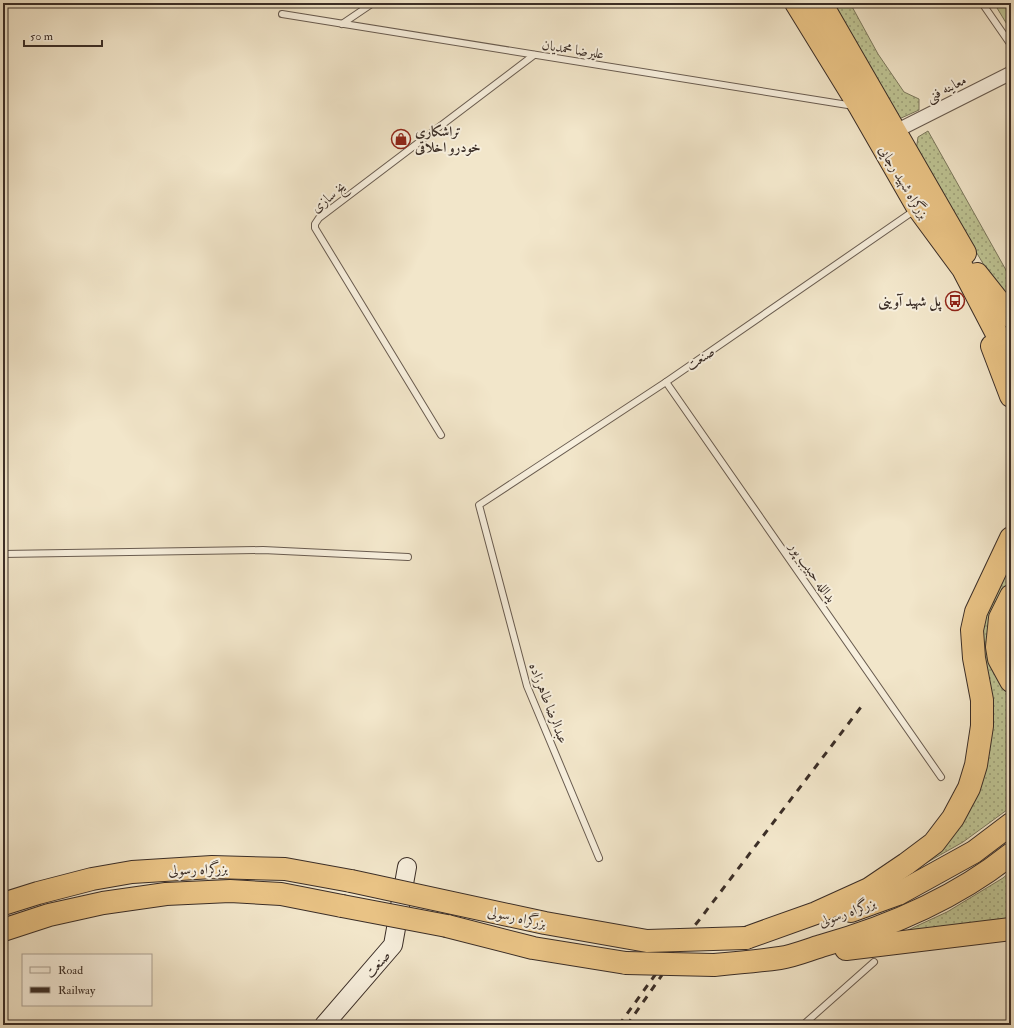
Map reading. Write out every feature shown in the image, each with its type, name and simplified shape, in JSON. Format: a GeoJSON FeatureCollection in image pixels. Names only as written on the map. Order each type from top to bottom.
{"type":"FeatureCollection","features":[{"type":"Feature","properties":{"kind":"highway","name":"بزرگراه شهید رجایی"},"geometry":{"type":"LineString","coordinates":[[796,3],[860,107],[918,208],[970,272],[1011,332]]}},
{"type":"Feature","properties":{"kind":"highway","name":"بزرگراه شهید رجایی"},"geometry":{"type":"LineString","coordinates":[[821,3],[896,131],[970,272],[1011,361]]}},
{"type":"Feature","properties":{"kind":"highway"},"geometry":{"type":"LineString","coordinates":[[970,272],[1011,317]]}},
{"type":"Feature","properties":{"kind":"highway"},"geometry":{"type":"LineString","coordinates":[[970,272],[1011,396]]}},
{"type":"Feature","properties":{"kind":"highway"},"geometry":{"type":"LineString","coordinates":[[746,938],[816,913],[869,889],[934,843],[954,818],[969,788],[982,726],[982,700],[974,658],[972,630],[976,612],[1011,538]]}},
{"type":"Feature","properties":{"kind":"highway"},"geometry":{"type":"LineString","coordinates":[[1011,596],[1000,618],[997,647],[999,659],[1011,681]]}},
{"type":"Feature","properties":{"kind":"highway","name":"بزرگراه رسولی"},"geometry":{"type":"LineString","coordinates":[[3,904],[92,879],[132,872],[212,867],[285,870],[351,881],[545,923],[647,941],[746,938],[818,923],[898,894],[974,852],[1011,824]]}},
{"type":"Feature","properties":{"kind":"highway","name":"بزرگراه رسولی"},"geometry":{"type":"LineString","coordinates":[[3,930],[49,915],[103,903],[166,894],[230,891],[281,894],[447,926],[533,948],[626,963],[714,965],[781,958],[852,938],[910,915],[959,890],[996,866],[1011,854]]}},
{"type":"Feature","properties":{"kind":"highway"},"geometry":{"type":"LineString","coordinates":[[781,958],[1011,929]]}},
{"type":"Feature","properties":{"kind":"street","name":"معاینه فنی"},"geometry":{"type":"LineString","coordinates":[[896,131],[1011,73]]}},
{"type":"Feature","properties":{"kind":"street","name":"صنعت"},"geometry":{"type":"LineString","coordinates":[[324,1025],[393,945],[407,867]]}},
{"type":"Feature","properties":{"kind":"lane"},"geometry":{"type":"LineString","coordinates":[[342,24],[374,3]]}},
{"type":"Feature","properties":{"kind":"lane"},"geometry":{"type":"LineString","coordinates":[[982,3],[1011,45]]}},
{"type":"Feature","properties":{"kind":"lane","name":"علیرضا محمدیان"},"geometry":{"type":"LineString","coordinates":[[282,14],[860,107]]}},
{"type":"Feature","properties":{"kind":"lane","name":"یخ سازی"},"geometry":{"type":"LineString","coordinates":[[441,435],[315,228],[314,224],[319,218],[534,55]]}},
{"type":"Feature","properties":{"kind":"lane","name":"صنعت"},"geometry":{"type":"LineString","coordinates":[[479,505],[666,382],[918,208]]}},
{"type":"Feature","properties":{"kind":"lane","name":"یدالله حبیب پور"},"geometry":{"type":"LineString","coordinates":[[666,382],[941,777]]}},
{"type":"Feature","properties":{"kind":"lane","name":"عبدالرضا طاهرزاده"},"geometry":{"type":"LineString","coordinates":[[479,505],[527,686],[599,858]]}},
{"type":"Feature","properties":{"kind":"lane"},"geometry":{"type":"LineString","coordinates":[[3,554],[263,550],[408,557]]}},
{"type":"Feature","properties":{"kind":"lane"},"geometry":{"type":"LineString","coordinates":[[803,1025],[874,962]]}},
{"type":"Feature","properties":{"kind":"green space"},"geometry":{"type":"Polygon","coordinates":[[[830,3],[850,3],[878,54],[904,92],[919,99],[919,110],[899,119],[830,3]]]}},
{"type":"Feature","properties":{"kind":"green space"},"geometry":{"type":"Polygon","coordinates":[[[994,3],[1011,3],[1011,31],[994,3]]]}},
{"type":"Feature","properties":{"kind":"green space"},"geometry":{"type":"Polygon","coordinates":[[[928,131],[1011,279],[1011,305],[1003,297],[916,151],[918,137],[928,131]]]}},
{"type":"Feature","properties":{"kind":"green space"},"geometry":{"type":"Polygon","coordinates":[[[1011,560],[1011,582],[994,613],[1006,690],[1011,695],[1011,807],[963,842],[919,867],[966,807],[982,619],[1011,560]]]}},
{"type":"Feature","properties":{"kind":"green space"},"geometry":{"type":"Polygon","coordinates":[[[1011,871],[1011,922],[908,930],[947,912],[1003,878],[1011,871]]]}},
{"type":"Feature","properties":{"kind":"railway"},"geometry":{"type":"LineString","coordinates":[[619,1025],[655,975],[700,919],[861,707]]}},
{"type":"Feature","properties":{"kind":"railway"},"geometry":{"type":"LineString","coordinates":[[627,1025],[662,975]]}},
{"type":"Feature","properties":{"kind":"place","name":"تراشکاری خودرو اخلاقی"},"geometry":{"type":"Point","coordinates":[401,139]}},
{"type":"Feature","properties":{"kind":"place","name":"پل شهید آوینی"},"geometry":{"type":"Point","coordinates":[955,301]}}]}
